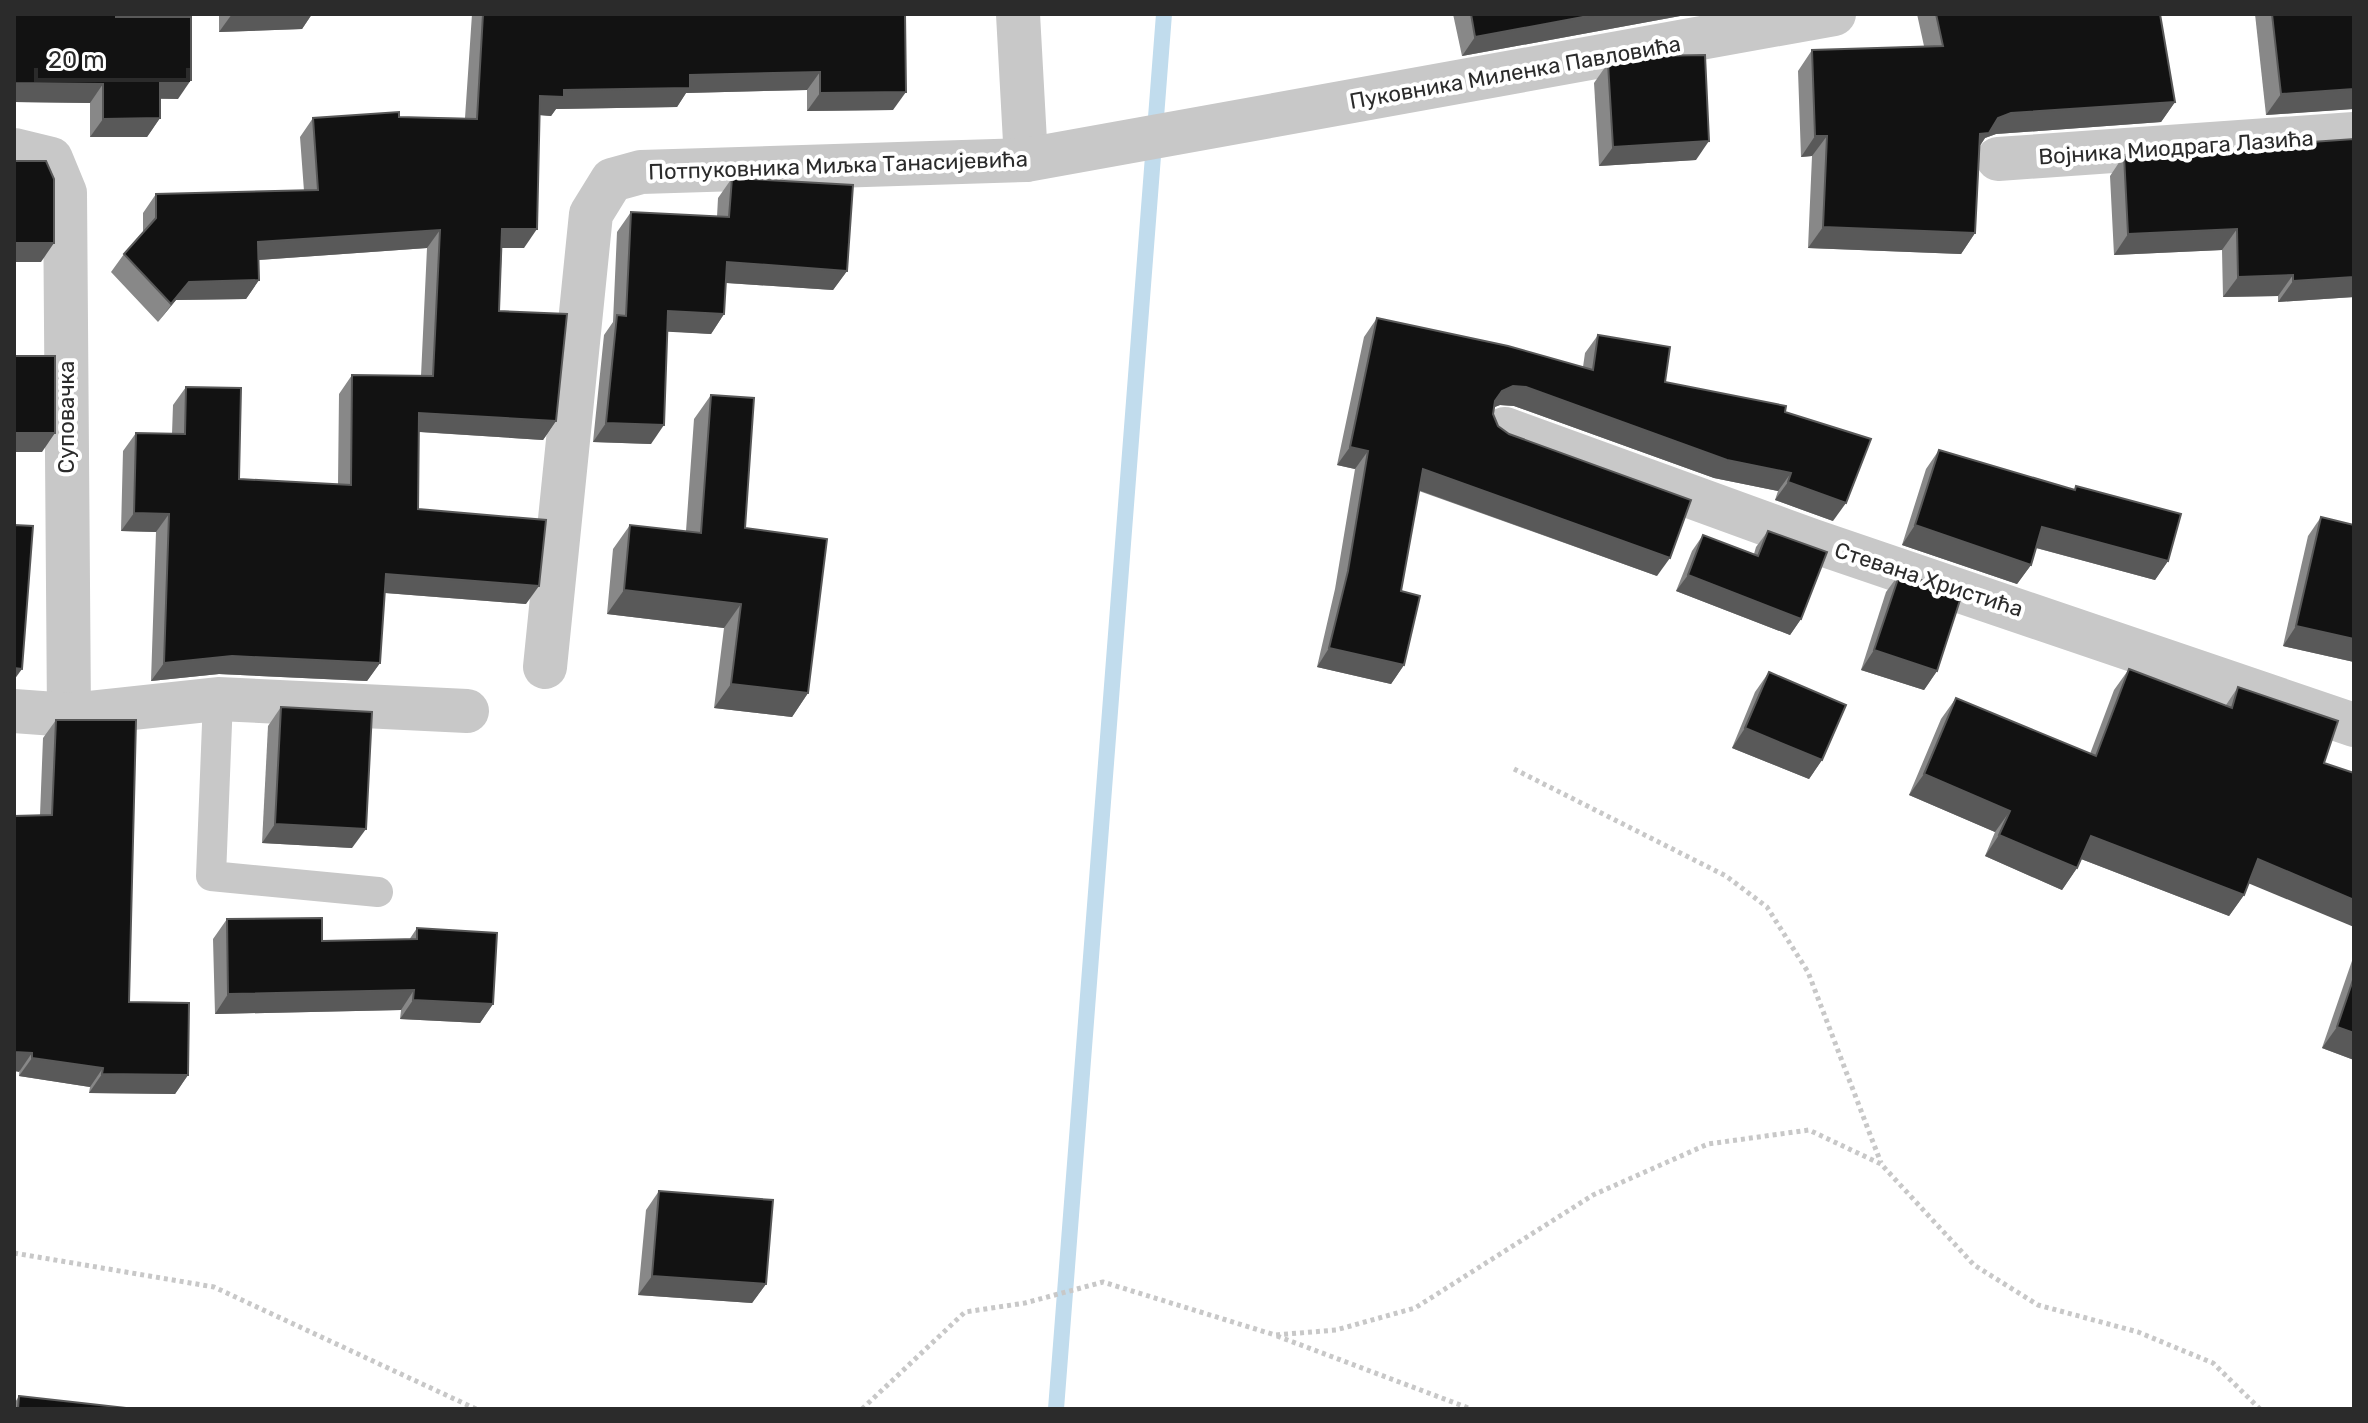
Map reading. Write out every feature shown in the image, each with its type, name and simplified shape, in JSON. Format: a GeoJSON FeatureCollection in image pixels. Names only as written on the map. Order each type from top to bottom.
{"type":"FeatureCollection","features":[{"type":"Feature","properties":{"kind":"street"},"geometry":{"type":"LineString","coordinates":[[1018,14],[1026,160]]}},
{"type":"Feature","properties":{"kind":"street","name":"Пуковника Миленка Павловића"},"geometry":{"type":"LineString","coordinates":[[1127,142],[1834,14]]}},
{"type":"Feature","properties":{"kind":"street","name":"Војника Миодрага Лазића"},"geometry":{"type":"LineString","coordinates":[[1998,159],[2354,134]]}},
{"type":"Feature","properties":{"kind":"street","name":"Потпуковника Миљка Танасијевића"},"geometry":{"type":"LineString","coordinates":[[545,667],[591,214],[612,180],[641,172],[1026,160],[1127,142]]}},
{"type":"Feature","properties":{"kind":"street","name":"Суповачка"},"geometry":{"type":"LineString","coordinates":[[14,150],[51,159],[65,193],[69,715]]}},
{"type":"Feature","properties":{"kind":"street","name":"Стевана Христића"},"geometry":{"type":"LineString","coordinates":[[1505,429],[1813,541],[2354,725]]}},
{"type":"Feature","properties":{"kind":"street"},"geometry":{"type":"LineString","coordinates":[[14,711],[69,715],[218,699],[467,711]]}},
{"type":"Feature","properties":{"kind":"lane"},"geometry":{"type":"LineString","coordinates":[[218,699],[211,876],[378,892]]}},
{"type":"Feature","properties":{"kind":"path"},"geometry":{"type":"LineString","coordinates":[[1514,769],[1726,876],[1767,907],[1808,972],[1881,1164],[1974,1265],[2038,1305],[2138,1332],[2213,1363],[2260,1409]]}},
{"type":"Feature","properties":{"kind":"path"},"geometry":{"type":"LineString","coordinates":[[1275,1335],[1336,1330],[1415,1308],[1593,1195],[1708,1144],[1809,1130],[1881,1164]]}},
{"type":"Feature","properties":{"kind":"path"},"geometry":{"type":"LineString","coordinates":[[14,1253],[214,1287],[476,1409]]}},
{"type":"Feature","properties":{"kind":"path"},"geometry":{"type":"LineString","coordinates":[[862,1409],[965,1312],[1032,1301],[1103,1282],[1275,1335],[1471,1409]]}},
{"type":"Feature","properties":{"kind":"building"},"geometry":{"type":"Polygon","coordinates":[[[14,14],[191,17],[191,80],[160,80],[160,118],[103,119],[103,84],[14,83],[14,14]]]}},
{"type":"Feature","properties":{"kind":"building"},"geometry":{"type":"Polygon","coordinates":[[[483,14],[905,14],[906,92],[820,93],[820,72],[690,75],[690,88],[564,90],[564,97],[540,96],[537,229],[502,229],[499,311],[567,314],[556,421],[419,413],[418,509],[546,520],[539,586],[386,574],[380,663],[232,656],[164,663],[169,514],[134,513],[136,433],[185,434],[186,387],[241,388],[239,479],[351,485],[352,375],[433,376],[440,230],[258,242],[259,280],[189,282],[171,304],[124,254],[156,218],[156,194],[318,190],[313,118],[399,112],[399,117],[477,119],[483,14]]]}},
{"type":"Feature","properties":{"kind":"building"},"geometry":{"type":"Polygon","coordinates":[[[1471,14],[1599,14],[1475,37],[1471,14]]]}},
{"type":"Feature","properties":{"kind":"building"},"geometry":{"type":"Polygon","coordinates":[[[1936,14],[2160,14],[2175,102],[2011,113],[1998,118],[1989,133],[1980,134],[1975,233],[1823,227],[1827,136],[1815,136],[1812,50],[1943,46],[1936,14]]]}},
{"type":"Feature","properties":{"kind":"building"},"geometry":{"type":"Polygon","coordinates":[[[2272,14],[2354,14],[2354,89],[2281,94],[2272,14]]]}},
{"type":"Feature","properties":{"kind":"building"},"geometry":{"type":"Polygon","coordinates":[[[1705,55],[1709,141],[1613,147],[1608,63],[1647,56],[1705,55]]]}},
{"type":"Feature","properties":{"kind":"building"},"geometry":{"type":"Polygon","coordinates":[[[2354,139],[2354,277],[2293,281],[2293,275],[2238,277],[2237,229],[2128,234],[2124,155],[2354,139]]]}},
{"type":"Feature","properties":{"kind":"building"},"geometry":{"type":"Polygon","coordinates":[[[14,161],[46,161],[54,179],[54,243],[14,243],[14,161]]]}},
{"type":"Feature","properties":{"kind":"building"},"geometry":{"type":"Polygon","coordinates":[[[732,178],[853,185],[847,271],[727,262],[724,314],[668,311],[664,425],[606,423],[617,315],[626,316],[631,212],[729,217],[732,178]]]}},
{"type":"Feature","properties":{"kind":"building"},"geometry":{"type":"Polygon","coordinates":[[[1377,318],[1508,346],[1593,370],[1598,335],[1670,347],[1665,382],[1786,406],[1785,412],[1871,439],[1846,503],[1788,482],[1791,473],[1727,460],[1526,387],[1513,386],[1502,391],[1495,401],[1493,414],[1498,426],[1509,434],[1691,500],[1670,558],[1423,469],[1401,591],[1420,596],[1404,665],[1329,648],[1348,571],[1368,451],[1350,447],[1377,318]]]}},
{"type":"Feature","properties":{"kind":"building"},"geometry":{"type":"Polygon","coordinates":[[[14,356],[55,356],[55,433],[14,433],[14,356]]]}},
{"type":"Feature","properties":{"kind":"building"},"geometry":{"type":"Polygon","coordinates":[[[711,395],[754,398],[745,528],[827,539],[808,693],[731,684],[741,604],[624,590],[630,525],[701,533],[711,395]]]}},
{"type":"Feature","properties":{"kind":"building"},"geometry":{"type":"Polygon","coordinates":[[[1939,450],[2075,490],[2076,486],[2181,514],[2168,561],[2042,527],[2031,565],[1915,525],[1939,450]]]}},
{"type":"Feature","properties":{"kind":"building"},"geometry":{"type":"Polygon","coordinates":[[[2321,517],[2354,525],[2354,639],[2296,626],[2321,517]]]}},
{"type":"Feature","properties":{"kind":"building"},"geometry":{"type":"Polygon","coordinates":[[[14,525],[33,526],[22,669],[14,668],[14,525]]]}},
{"type":"Feature","properties":{"kind":"building"},"geometry":{"type":"Polygon","coordinates":[[[1768,531],[1827,552],[1801,619],[1688,575],[1703,535],[1758,556],[1768,531]]]}},
{"type":"Feature","properties":{"kind":"building"},"geometry":{"type":"Polygon","coordinates":[[[1900,573],[1962,594],[1937,671],[1874,650],[1900,573]]]}},
{"type":"Feature","properties":{"kind":"building"},"geometry":{"type":"Polygon","coordinates":[[[2129,669],[2232,708],[2238,687],[2338,721],[2324,763],[2354,773],[2354,900],[2258,859],[2244,895],[2091,836],[2077,868],[1999,835],[2010,811],[1924,774],[1956,698],[2096,756],[2129,669]]]}},
{"type":"Feature","properties":{"kind":"building"},"geometry":{"type":"Polygon","coordinates":[[[1769,672],[1846,705],[1822,760],[1745,728],[1769,672]]]}},
{"type":"Feature","properties":{"kind":"building"},"geometry":{"type":"Polygon","coordinates":[[[281,707],[372,712],[366,829],[275,824],[281,707]]]}},
{"type":"Feature","properties":{"kind":"building"},"geometry":{"type":"Polygon","coordinates":[[[56,720],[136,720],[129,1002],[189,1003],[188,1075],[102,1074],[103,1068],[32,1058],[32,1053],[14,1052],[14,816],[52,815],[56,720]]]}},
{"type":"Feature","properties":{"kind":"building"},"geometry":{"type":"Polygon","coordinates":[[[322,918],[322,941],[417,939],[417,928],[497,933],[493,1004],[413,1000],[414,990],[228,994],[227,919],[322,918]]]}},
{"type":"Feature","properties":{"kind":"building"},"geometry":{"type":"Polygon","coordinates":[[[2354,977],[2354,1033],[2337,1027],[2354,977]]]}},
{"type":"Feature","properties":{"kind":"building"},"geometry":{"type":"Polygon","coordinates":[[[659,1191],[773,1200],[766,1284],[652,1276],[659,1191]]]}},
{"type":"Feature","properties":{"kind":"building"},"geometry":{"type":"Polygon","coordinates":[[[19,1396],[135,1409],[18,1409],[19,1396]]]}},
{"type":"Feature","properties":{"kind":"waterway"},"geometry":{"type":"LineString","coordinates":[[1056,1409],[1164,14]]}}]}
